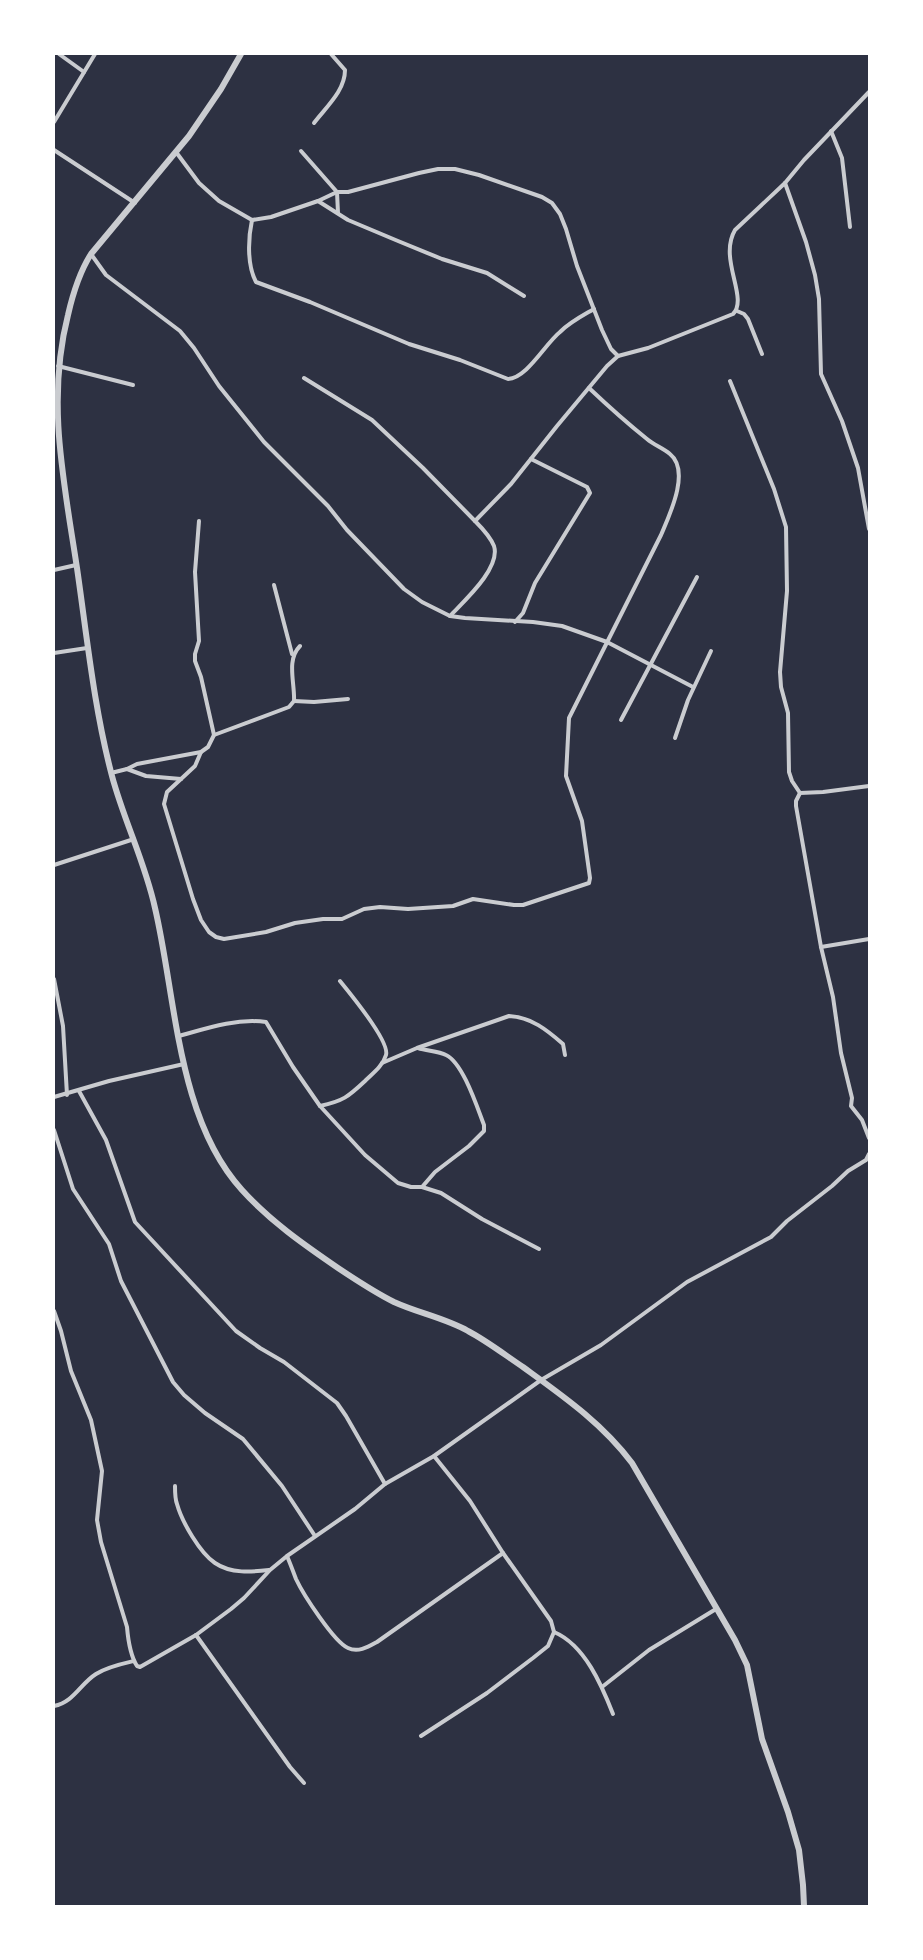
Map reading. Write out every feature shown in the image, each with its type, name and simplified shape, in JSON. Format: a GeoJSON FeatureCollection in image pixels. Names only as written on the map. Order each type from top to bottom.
{"type":"FeatureCollection","features":[{"type":"Feature","properties":{"kind":"street"},"geometry":{"type":"LineString","coordinates":[[59,54],[84,72]]}},
{"type":"Feature","properties":{"kind":"street"},"geometry":{"type":"LineString","coordinates":[[54,122],[95,54]]}},
{"type":"Feature","properties":{"kind":"street"},"geometry":{"type":"LineString","coordinates":[[242,54],[221,89],[176,152],[92,254],[75,286],[58,366],[57,427],[64,496],[76,565],[87,648],[111,773],[122,810],[144,866],[155,908],[184,1064],[192,1096],[204,1130],[217,1155],[238,1186],[265,1214],[294,1239],[391,1300],[443,1319],[468,1331],[571,1401],[618,1444],[632,1463],[716,1608],[747,1665],[762,1739],[788,1812],[799,1850],[804,1885],[804,1906]]}},
{"type":"Feature","properties":{"kind":"street"},"geometry":{"type":"LineString","coordinates":[[314,123],[342,87],[345,78],[345,70],[331,54]]}},
{"type":"Feature","properties":{"kind":"street"},"geometry":{"type":"LineString","coordinates":[[475,521],[511,484],[589,388],[618,356],[648,348],[733,314],[737,311],[739,304],[730,262],[730,238],[735,230],[785,183],[831,131],[869,92]]}},
{"type":"Feature","properties":{"kind":"street"},"geometry":{"type":"LineString","coordinates":[[831,131],[842,158],[850,227]]}},
{"type":"Feature","properties":{"kind":"street"},"geometry":{"type":"LineString","coordinates":[[54,150],[134,203]]}},
{"type":"Feature","properties":{"kind":"street"},"geometry":{"type":"LineString","coordinates":[[301,151],[337,192],[338,213]]}},
{"type":"Feature","properties":{"kind":"street"},"geometry":{"type":"LineString","coordinates":[[176,152],[199,183],[219,201],[252,220],[271,217],[318,201],[337,192],[348,192],[438,169],[455,169],[479,175],[542,197],[552,203],[560,214],[577,266],[594,309],[611,349],[618,356]]}},
{"type":"Feature","properties":{"kind":"street"},"geometry":{"type":"LineString","coordinates":[[785,183],[806,242],[815,275],[819,299],[821,374],[842,422],[858,468],[869,529]]}},
{"type":"Feature","properties":{"kind":"street"},"geometry":{"type":"LineString","coordinates":[[318,201],[348,220],[405,244],[486,273],[524,296]]}},
{"type":"Feature","properties":{"kind":"street"},"geometry":{"type":"LineString","coordinates":[[252,220],[249,233],[250,251],[252,275],[256,282],[310,302],[403,342],[460,360],[508,379],[516,378],[526,371],[560,332],[573,321],[594,309]]}},
{"type":"Feature","properties":{"kind":"street"},"geometry":{"type":"LineString","coordinates":[[92,254],[106,275],[180,331],[194,348],[219,386],[264,442],[328,506],[348,530],[404,589],[422,602],[450,616],[554,624],[607,642],[693,687]]}},
{"type":"Feature","properties":{"kind":"street"},"geometry":{"type":"LineString","coordinates":[[737,311],[744,314],[748,319],[762,354]]}},
{"type":"Feature","properties":{"kind":"street"},"geometry":{"type":"LineString","coordinates":[[58,366],[133,385]]}},
{"type":"Feature","properties":{"kind":"street"},"geometry":{"type":"LineString","coordinates":[[304,378],[372,420],[423,468],[475,521],[485,532],[494,546],[493,564],[474,589],[450,616]]}},
{"type":"Feature","properties":{"kind":"street"},"geometry":{"type":"LineString","coordinates":[[730,381],[774,489],[786,527],[787,584],[780,672],[781,687],[788,713],[789,772],[792,781],[800,793]]}},
{"type":"Feature","properties":{"kind":"street"},"geometry":{"type":"LineString","coordinates":[[201,752],[195,766],[167,792],[164,804],[201,920],[216,937],[224,939],[266,932],[295,923],[323,918],[342,918],[364,909],[380,907],[408,909],[453,906],[473,899],[523,905],[585,886],[589,883],[590,878],[582,821],[566,776],[569,718],[648,562],[674,504],[678,483],[678,471],[671,454],[650,442],[589,388]]}},
{"type":"Feature","properties":{"kind":"street"},"geometry":{"type":"LineString","coordinates":[[516,622],[523,613],[535,584],[590,493],[587,487],[531,459]]}},
{"type":"Feature","properties":{"kind":"street"},"geometry":{"type":"LineString","coordinates":[[111,773],[127,769],[137,764],[201,752],[208,747],[214,735],[201,677],[195,661],[195,654],[199,641],[195,549],[200,526],[199,521]]}},
{"type":"Feature","properties":{"kind":"street"},"geometry":{"type":"LineString","coordinates":[[54,570],[76,565]]}},
{"type":"Feature","properties":{"kind":"street"},"geometry":{"type":"LineString","coordinates":[[621,720],[696,577]]}},
{"type":"Feature","properties":{"kind":"street"},"geometry":{"type":"LineString","coordinates":[[274,585],[294,658]]}},
{"type":"Feature","properties":{"kind":"street"},"geometry":{"type":"LineString","coordinates":[[214,735],[289,707],[294,701],[292,668],[294,652],[300,646]]}},
{"type":"Feature","properties":{"kind":"street"},"geometry":{"type":"LineString","coordinates":[[54,653],[87,648]]}},
{"type":"Feature","properties":{"kind":"street"},"geometry":{"type":"LineString","coordinates":[[676,738],[693,687],[711,651]]}},
{"type":"Feature","properties":{"kind":"street"},"geometry":{"type":"LineString","coordinates":[[294,701],[321,702],[348,699]]}},
{"type":"Feature","properties":{"kind":"street"},"geometry":{"type":"LineString","coordinates":[[127,769],[146,776],[181,779]]}},
{"type":"Feature","properties":{"kind":"street"},"geometry":{"type":"LineString","coordinates":[[800,793],[823,792],[869,786]]}},
{"type":"Feature","properties":{"kind":"street"},"geometry":{"type":"LineString","coordinates":[[800,793],[796,801],[797,816],[821,947],[832,997],[841,1053],[852,1098],[851,1106],[862,1120],[869,1138]]}},
{"type":"Feature","properties":{"kind":"street"},"geometry":{"type":"LineString","coordinates":[[54,865],[134,839]]}},
{"type":"Feature","properties":{"kind":"street"},"geometry":{"type":"LineString","coordinates":[[821,947],[869,939]]}},
{"type":"Feature","properties":{"kind":"street"},"geometry":{"type":"LineString","coordinates":[[54,979],[63,1026],[67,1095]]}},
{"type":"Feature","properties":{"kind":"street"},"geometry":{"type":"LineString","coordinates":[[320,1106],[342,1101],[382,1063],[387,1054],[385,1046],[355,999],[340,981]]}},
{"type":"Feature","properties":{"kind":"street"},"geometry":{"type":"LineString","coordinates":[[382,1063],[417,1048],[500,1018],[514,1016],[529,1019],[548,1032],[563,1044],[565,1055]]}},
{"type":"Feature","properties":{"kind":"street"},"geometry":{"type":"LineString","coordinates":[[179,1036],[220,1025],[255,1020],[266,1022],[293,1068],[320,1106],[365,1155],[398,1184],[411,1187],[422,1187],[441,1193],[482,1219],[539,1249]]}},
{"type":"Feature","properties":{"kind":"street"},"geometry":{"type":"LineString","coordinates":[[417,1048],[446,1055],[453,1060],[459,1069],[484,1125],[484,1131],[475,1142],[446,1163],[422,1187]]}},
{"type":"Feature","properties":{"kind":"street"},"geometry":{"type":"LineString","coordinates":[[54,1097],[67,1095],[109,1081],[184,1064]]}},
{"type":"Feature","properties":{"kind":"street"},"geometry":{"type":"LineString","coordinates":[[79,1091],[106,1140],[135,1222],[236,1331],[260,1348],[284,1362],[337,1403],[385,1484]]}},
{"type":"Feature","properties":{"kind":"street"},"geometry":{"type":"LineString","coordinates":[[54,1130],[73,1189],[109,1244],[121,1280],[173,1382],[184,1395],[205,1413],[243,1439],[282,1486],[315,1536]]}},
{"type":"Feature","properties":{"kind":"street"},"geometry":{"type":"LineString","coordinates":[[54,1311],[61,1331],[71,1371],[91,1420],[102,1470],[97,1520],[101,1542],[127,1627],[128,1638],[134,1661],[137,1666],[146,1665],[196,1635],[244,1598],[270,1570],[287,1556],[355,1509],[385,1484],[434,1456],[541,1380],[601,1345],[687,1282],[771,1237],[787,1221],[832,1186],[848,1171],[866,1160],[869,1154]]}},
{"type":"Feature","properties":{"kind":"street"},"geometry":{"type":"LineString","coordinates":[[421,1736],[487,1693],[533,1658],[548,1646],[554,1632],[551,1621],[503,1553],[470,1501],[434,1456]]}},
{"type":"Feature","properties":{"kind":"street"},"geometry":{"type":"LineString","coordinates":[[175,1486],[176,1504],[189,1529],[202,1550],[216,1563],[231,1569],[250,1573],[270,1570]]}},
{"type":"Feature","properties":{"kind":"street"},"geometry":{"type":"LineString","coordinates":[[287,1556],[296,1580],[316,1612],[338,1640],[347,1648],[355,1650],[377,1642],[503,1553]]}},
{"type":"Feature","properties":{"kind":"street"},"geometry":{"type":"LineString","coordinates":[[602,1688],[649,1650],[716,1608]]}},
{"type":"Feature","properties":{"kind":"street"},"geometry":{"type":"LineString","coordinates":[[554,1632],[566,1638],[597,1676],[613,1714]]}},
{"type":"Feature","properties":{"kind":"street"},"geometry":{"type":"LineString","coordinates":[[196,1635],[290,1767],[304,1783]]}},
{"type":"Feature","properties":{"kind":"street"},"geometry":{"type":"LineString","coordinates":[[54,1706],[64,1704],[95,1675],[109,1667],[134,1661]]}}]}
